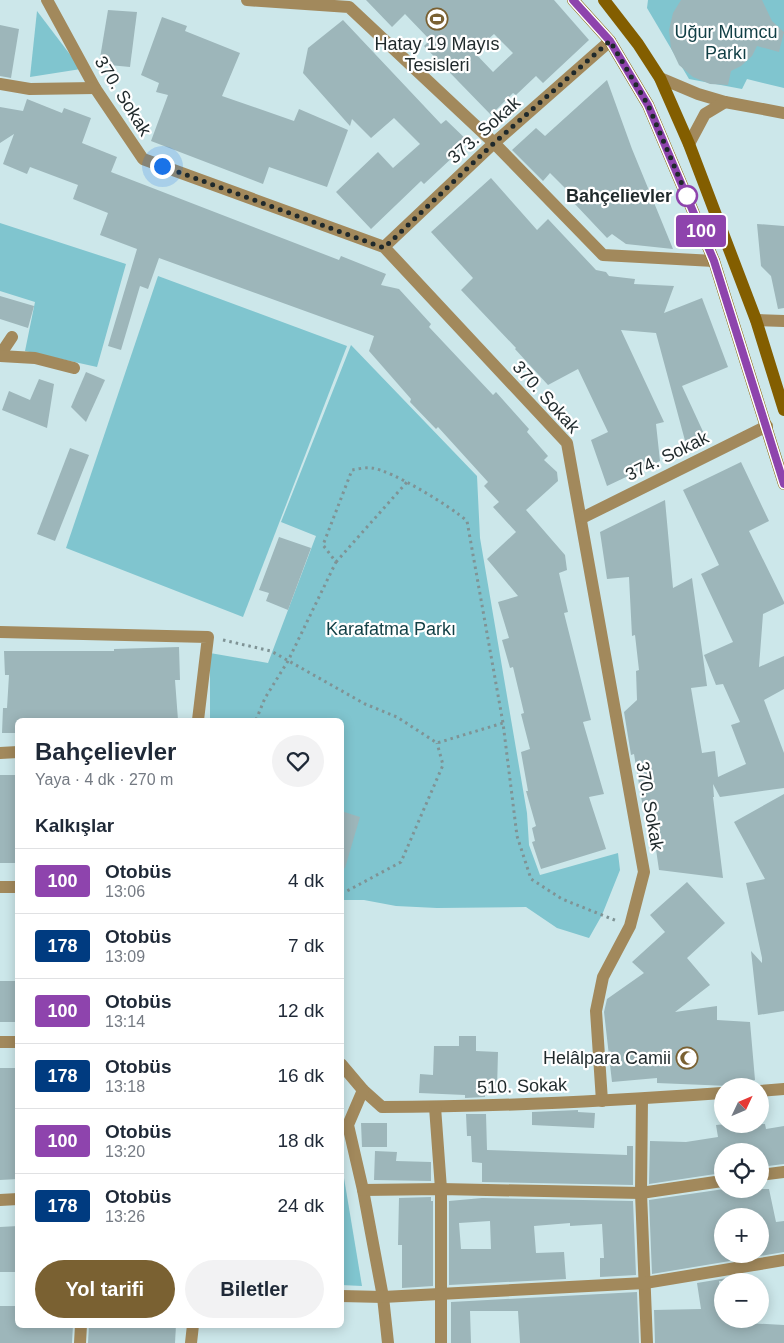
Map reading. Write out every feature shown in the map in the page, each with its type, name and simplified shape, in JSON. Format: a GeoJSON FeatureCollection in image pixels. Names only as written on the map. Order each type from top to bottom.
{"type":"FeatureCollection","features":[{"type":"Feature","properties":{"kind":"main road"},"geometry":{"type":"LineString","coordinates":[[573,0],[610,41],[648,105],[714,261],[784,484]]}},
{"type":"Feature","properties":{"kind":"main road"},"geometry":{"type":"LineString","coordinates":[[604,0],[638,44],[660,78],[689,144],[756,320],[784,410]]}},
{"type":"Feature","properties":{"kind":"street","name":"370. Sokak"},"geometry":{"type":"LineString","coordinates":[[47,0],[95,88],[143,159],[384,248],[567,444],[582,518],[644,872],[630,926],[603,977],[596,1011],[602,1100]]}},
{"type":"Feature","properties":{"kind":"street"},"geometry":{"type":"LineString","coordinates":[[247,0],[326,3],[349,7],[494,143],[603,255],[714,261]]}},
{"type":"Feature","properties":{"kind":"street","name":"373. Sokak"},"geometry":{"type":"LineString","coordinates":[[384,248],[494,143],[610,41]]}},
{"type":"Feature","properties":{"kind":"street"},"geometry":{"type":"LineString","coordinates":[[660,78],[698,94],[725,102],[784,113]]}},
{"type":"Feature","properties":{"kind":"street"},"geometry":{"type":"LineString","coordinates":[[0,84],[30,89],[95,88]]}},
{"type":"Feature","properties":{"kind":"street"},"geometry":{"type":"LineString","coordinates":[[689,144],[705,114],[725,102]]}},
{"type":"Feature","properties":{"kind":"street"},"geometry":{"type":"LineString","coordinates":[[756,320],[784,321]]}},
{"type":"Feature","properties":{"kind":"street"},"geometry":{"type":"LineString","coordinates":[[12,337],[0,355],[35,358],[74,368]]}},
{"type":"Feature","properties":{"kind":"street","name":"374. Sokak"},"geometry":{"type":"LineString","coordinates":[[582,518],[767,426]]}},
{"type":"Feature","properties":{"kind":"street"},"geometry":{"type":"LineString","coordinates":[[0,632],[208,637],[198,718]]}},
{"type":"Feature","properties":{"kind":"street"},"geometry":{"type":"LineString","coordinates":[[0,753],[15,752]]}},
{"type":"Feature","properties":{"kind":"street"},"geometry":{"type":"LineString","coordinates":[[0,887],[15,887]]}},
{"type":"Feature","properties":{"kind":"street"},"geometry":{"type":"LineString","coordinates":[[0,1042],[15,1042]]}},
{"type":"Feature","properties":{"kind":"street","name":"510. Sokak"},"geometry":{"type":"LineString","coordinates":[[344,1068],[363,1090],[382,1107],[435,1107],[642,1099],[714,1094]]}},
{"type":"Feature","properties":{"kind":"street"},"geometry":{"type":"LineString","coordinates":[[769,1090],[784,1089]]}},
{"type":"Feature","properties":{"kind":"street"},"geometry":{"type":"LineString","coordinates":[[363,1090],[348,1125],[363,1190],[388,1343]]}},
{"type":"Feature","properties":{"kind":"street"},"geometry":{"type":"LineString","coordinates":[[642,1099],[641,1193],[647,1343]]}},
{"type":"Feature","properties":{"kind":"street"},"geometry":{"type":"LineString","coordinates":[[435,1107],[440,1189],[441,1343]]}},
{"type":"Feature","properties":{"kind":"street"},"geometry":{"type":"LineString","coordinates":[[769,1174],[784,1172]]}},
{"type":"Feature","properties":{"kind":"street"},"geometry":{"type":"LineString","coordinates":[[363,1190],[440,1189],[641,1193],[714,1182]]}},
{"type":"Feature","properties":{"kind":"street"},"geometry":{"type":"LineString","coordinates":[[0,1200],[15,1200]]}},
{"type":"Feature","properties":{"kind":"street"},"geometry":{"type":"LineString","coordinates":[[344,1296],[382,1297],[645,1283],[784,1260]]}},
{"type":"Feature","properties":{"kind":"street"},"geometry":{"type":"LineString","coordinates":[[80,1343],[81,1328]]}},
{"type":"Feature","properties":{"kind":"street"},"geometry":{"type":"LineString","coordinates":[[192,1328],[192,1343]]}},
{"type":"Feature","properties":{"kind":"path"},"geometry":{"type":"LineString","coordinates":[[336,562],[323,545],[352,470],[372,468],[407,482],[457,512],[467,521],[503,724],[517,836],[531,879],[562,899],[630,926]]}},
{"type":"Feature","properties":{"kind":"path"},"geometry":{"type":"LineString","coordinates":[[257,718],[265,698],[288,661],[336,562],[407,482]]}},
{"type":"Feature","properties":{"kind":"path"},"geometry":{"type":"LineString","coordinates":[[208,637],[271,651],[365,704],[397,717],[437,743],[442,765],[401,862],[347,891],[344,890]]}},
{"type":"Feature","properties":{"kind":"path"},"geometry":{"type":"LineString","coordinates":[[437,743],[503,724]]}},
{"type":"Feature","properties":{"kind":"green space","name":"Uğur Mumcu Parkı"},"geometry":{"type":"Polygon","coordinates":[[[648,0],[784,0],[784,88],[747,79],[742,89],[689,79],[647,8],[648,0]]]}},
{"type":"Feature","properties":{"kind":"green space"},"geometry":{"type":"Polygon","coordinates":[[[37,11],[81,69],[30,77],[37,11]]]}},
{"type":"Feature","properties":{"kind":"green space"},"geometry":{"type":"Polygon","coordinates":[[[0,223],[126,264],[97,367],[25,351],[35,302],[0,291],[0,223]]]}},
{"type":"Feature","properties":{"kind":"green space"},"geometry":{"type":"Polygon","coordinates":[[[158,276],[347,346],[243,617],[66,548],[158,276]]]}},
{"type":"Feature","properties":{"kind":"green space","name":"Karafatma Parkı"},"geometry":{"type":"Polygon","coordinates":[[[351,345],[477,476],[480,538],[527,813],[529,845],[540,875],[618,853],[620,870],[602,915],[589,938],[557,928],[526,907],[437,908],[396,906],[364,900],[344,900],[344,718],[210,718],[210,653],[268,663],[316,536],[281,522],[351,345]]]}},
{"type":"Feature","properties":{"kind":"green space"},"geometry":{"type":"Polygon","coordinates":[[[344,1178],[362,1286],[344,1285],[344,1178]]]}},
{"type":"Feature","properties":{"kind":"building"},"geometry":{"type":"Polygon","coordinates":[[[366,0],[554,0],[589,40],[543,83],[536,76],[516,95],[513,93],[491,115],[424,46],[430,40],[405,14],[392,27],[366,0]],[[494,34],[474,52],[493,72],[513,53],[494,34]]]}},
{"type":"Feature","properties":{"kind":"building","name":"Uğur Mumcu Parkı"},"geometry":{"type":"Polygon","coordinates":[[[681,0],[762,0],[772,21],[784,32],[779,52],[757,46],[752,56],[741,66],[731,71],[728,85],[710,84],[693,77],[679,65],[671,48],[669,30],[673,13],[681,0]]]}},
{"type":"Feature","properties":{"kind":"building"},"geometry":{"type":"Polygon","coordinates":[[[108,10],[137,12],[130,67],[99,64],[108,10]]]}},
{"type":"Feature","properties":{"kind":"building"},"geometry":{"type":"Polygon","coordinates":[[[162,17],[187,26],[185,31],[240,53],[222,96],[294,121],[299,109],[348,130],[327,187],[269,167],[263,184],[151,141],[168,95],[156,92],[159,83],[141,75],[162,17]]]}},
{"type":"Feature","properties":{"kind":"building"},"geometry":{"type":"Polygon","coordinates":[[[343,20],[441,124],[446,120],[469,142],[424,184],[421,181],[371,229],[336,192],[378,152],[393,168],[420,144],[394,118],[371,138],[352,119],[350,126],[303,73],[308,48],[343,20]]]}},
{"type":"Feature","properties":{"kind":"building"},"geometry":{"type":"Polygon","coordinates":[[[0,25],[19,29],[11,78],[0,76],[0,25]]]}},
{"type":"Feature","properties":{"kind":"building"},"geometry":{"type":"Polygon","coordinates":[[[607,80],[632,149],[673,249],[626,244],[612,234],[607,238],[574,203],[577,200],[550,173],[543,181],[512,150],[536,128],[545,136],[607,80]]]}},
{"type":"Feature","properties":{"kind":"building"},"geometry":{"type":"Polygon","coordinates":[[[27,99],[62,113],[64,108],[91,118],[82,143],[117,157],[111,172],[339,260],[341,256],[386,274],[381,285],[399,289],[431,324],[429,327],[493,395],[496,392],[529,429],[527,432],[548,456],[544,460],[557,472],[558,481],[526,510],[565,555],[567,570],[559,573],[568,612],[564,613],[591,720],[583,722],[604,794],[589,797],[606,849],[541,869],[532,842],[535,841],[532,828],[536,826],[526,791],[528,791],[521,752],[530,749],[521,714],[524,713],[513,667],[510,668],[502,640],[509,638],[498,602],[518,596],[487,559],[516,532],[493,507],[499,502],[484,486],[488,482],[438,427],[436,429],[410,402],[411,399],[369,351],[374,336],[159,258],[148,289],[140,286],[121,350],[108,346],[137,249],[100,235],[108,213],[73,199],[78,185],[30,167],[27,174],[3,164],[14,134],[0,143],[0,107],[23,111],[27,99]]]}},
{"type":"Feature","properties":{"kind":"building"},"geometry":{"type":"Polygon","coordinates":[[[491,178],[537,230],[548,219],[596,270],[606,272],[609,276],[635,279],[634,284],[674,286],[664,313],[702,298],[728,367],[682,386],[706,438],[687,448],[656,333],[621,330],[664,422],[656,424],[660,461],[607,486],[591,440],[608,432],[578,369],[548,385],[461,290],[473,278],[431,232],[491,178]]]}},
{"type":"Feature","properties":{"kind":"building"},"geometry":{"type":"Polygon","coordinates":[[[757,224],[784,226],[784,308],[778,309],[771,276],[761,266],[757,224]]]}},
{"type":"Feature","properties":{"kind":"building"},"geometry":{"type":"Polygon","coordinates":[[[0,296],[34,306],[28,328],[0,319],[0,296]]]}},
{"type":"Feature","properties":{"kind":"building"},"geometry":{"type":"Polygon","coordinates":[[[86,372],[105,380],[86,422],[71,407],[86,372]]]}},
{"type":"Feature","properties":{"kind":"building"},"geometry":{"type":"Polygon","coordinates":[[[39,379],[54,384],[47,428],[2,410],[9,391],[30,400],[39,379]]]}},
{"type":"Feature","properties":{"kind":"building"},"geometry":{"type":"Polygon","coordinates":[[[70,448],[89,455],[55,541],[37,534],[70,448]]]}},
{"type":"Feature","properties":{"kind":"building"},"geometry":{"type":"Polygon","coordinates":[[[741,462],[769,521],[749,531],[784,602],[784,604],[763,614],[759,667],[784,656],[784,689],[764,700],[784,753],[784,788],[720,797],[713,784],[723,878],[659,870],[650,808],[643,808],[634,754],[631,755],[624,712],[637,700],[636,671],[639,670],[635,635],[632,636],[629,577],[607,579],[600,532],[665,500],[673,588],[692,578],[707,686],[691,688],[702,753],[715,751],[718,777],[746,764],[731,725],[740,722],[723,684],[716,685],[704,655],[733,642],[701,574],[719,565],[683,490],[741,462]]]}},
{"type":"Feature","properties":{"kind":"building"},"geometry":{"type":"Polygon","coordinates":[[[279,537],[311,548],[288,610],[266,601],[269,593],[259,590],[279,537]]]}},
{"type":"Feature","properties":{"kind":"building"},"geometry":{"type":"Polygon","coordinates":[[[179,647],[180,680],[175,680],[178,718],[15,718],[15,733],[2,733],[3,708],[7,708],[9,675],[5,675],[4,651],[114,651],[114,649],[179,647]]]}},
{"type":"Feature","properties":{"kind":"building"},"geometry":{"type":"Polygon","coordinates":[[[0,775],[15,775],[15,863],[0,863],[0,775]]]}},
{"type":"Feature","properties":{"kind":"building"},"geometry":{"type":"Polygon","coordinates":[[[784,794],[784,1011],[758,1015],[751,951],[762,963],[762,958],[746,883],[765,879],[734,822],[784,794]]]}},
{"type":"Feature","properties":{"kind":"building"},"geometry":{"type":"Polygon","coordinates":[[[344,812],[360,817],[344,868],[344,812]]]}},
{"type":"Feature","properties":{"kind":"building"},"geometry":{"type":"Polygon","coordinates":[[[687,882],[725,923],[687,958],[710,985],[675,1012],[717,1006],[717,1020],[750,1022],[755,1078],[714,1078],[714,1085],[657,1083],[657,1078],[612,1082],[604,1012],[607,999],[644,973],[632,962],[665,932],[650,915],[687,882]]]}},
{"type":"Feature","properties":{"kind":"building"},"geometry":{"type":"Polygon","coordinates":[[[0,981],[15,981],[15,1022],[0,1022],[0,981]]]}},
{"type":"Feature","properties":{"kind":"building"},"geometry":{"type":"Polygon","coordinates":[[[459,1036],[476,1036],[476,1051],[498,1052],[497,1090],[485,1089],[485,1097],[465,1098],[465,1095],[419,1093],[420,1074],[433,1075],[434,1046],[459,1046],[459,1036]]]}},
{"type":"Feature","properties":{"kind":"building"},"geometry":{"type":"Polygon","coordinates":[[[0,1068],[15,1068],[15,1179],[0,1180],[0,1068]]]}},
{"type":"Feature","properties":{"kind":"building"},"geometry":{"type":"Polygon","coordinates":[[[578,1110],[578,1112],[595,1113],[594,1128],[532,1125],[532,1112],[578,1110]]]}},
{"type":"Feature","properties":{"kind":"building"},"geometry":{"type":"Polygon","coordinates":[[[466,1114],[486,1114],[487,1150],[627,1155],[627,1146],[633,1146],[633,1185],[482,1182],[482,1163],[472,1162],[471,1136],[467,1136],[466,1114]]]}},
{"type":"Feature","properties":{"kind":"building"},"geometry":{"type":"Polygon","coordinates":[[[361,1123],[387,1123],[387,1147],[362,1147],[361,1123]]]}},
{"type":"Feature","properties":{"kind":"building"},"geometry":{"type":"Polygon","coordinates":[[[784,1126],[784,1164],[769,1166],[769,1143],[714,1143],[714,1174],[649,1184],[650,1141],[686,1142],[718,1137],[717,1133],[769,1133],[769,1128],[784,1126]]]}},
{"type":"Feature","properties":{"kind":"building"},"geometry":{"type":"Polygon","coordinates":[[[375,1151],[397,1152],[396,1161],[431,1162],[431,1181],[374,1180],[375,1151]]]}},
{"type":"Feature","properties":{"kind":"building"},"geometry":{"type":"Polygon","coordinates":[[[769,1189],[776,1222],[784,1221],[784,1252],[769,1254],[769,1208],[714,1208],[714,1263],[718,1263],[652,1274],[649,1200],[714,1190],[714,1198],[769,1198],[769,1189]]]}},
{"type":"Feature","properties":{"kind":"building"},"geometry":{"type":"Polygon","coordinates":[[[431,1197],[431,1201],[433,1201],[433,1286],[402,1288],[402,1245],[398,1245],[399,1198],[431,1197]]]}},
{"type":"Feature","properties":{"kind":"building"},"geometry":{"type":"Polygon","coordinates":[[[482,1198],[633,1201],[636,1275],[600,1277],[600,1258],[604,1258],[602,1224],[570,1226],[570,1223],[534,1226],[536,1253],[564,1252],[566,1279],[449,1285],[449,1201],[482,1198]],[[490,1221],[459,1223],[461,1249],[491,1249],[490,1221]]]}},
{"type":"Feature","properties":{"kind":"building"},"geometry":{"type":"Polygon","coordinates":[[[15,1226],[15,1272],[0,1272],[0,1227],[15,1226]]]}},
{"type":"Feature","properties":{"kind":"building"},"geometry":{"type":"Polygon","coordinates":[[[714,1280],[714,1328],[769,1328],[769,1324],[784,1325],[784,1343],[655,1343],[654,1310],[701,1309],[697,1283],[714,1280]]]}},
{"type":"Feature","properties":{"kind":"building"},"geometry":{"type":"Polygon","coordinates":[[[637,1292],[639,1343],[520,1343],[518,1311],[470,1311],[471,1343],[451,1343],[451,1302],[637,1292]]]}},
{"type":"Feature","properties":{"kind":"building"},"geometry":{"type":"Polygon","coordinates":[[[0,1306],[15,1306],[15,1328],[73,1328],[72,1343],[0,1343],[0,1306]]]}},
{"type":"Feature","properties":{"kind":"building"},"geometry":{"type":"Polygon","coordinates":[[[89,1328],[176,1328],[175,1343],[88,1343],[89,1328]]]}},
{"type":"Feature","properties":{"kind":"bus line","name":"100"},"geometry":{"type":"LineString","coordinates":[[573,0],[610,41],[648,105],[714,261],[784,484]]}},
{"type":"Feature","properties":{"kind":"place","name":"Hatay 19 Mayıs Tesisleri"},"geometry":{"type":"Point","coordinates":[437,19]}},
{"type":"Feature","properties":{"kind":"place","name":"Bahçelievler"},"geometry":{"type":"Point","coordinates":[687,196]}},
{"type":"Feature","properties":{"kind":"place","name":"Helâlpara Camii"},"geometry":{"type":"Point","coordinates":[687,1058]}},
{"type":"Feature","properties":{"kind":"route"},"geometry":{"type":"LineString","coordinates":[[162,166],[384,248],[494,143],[610,41],[648,105],[687,196]]}}]}
